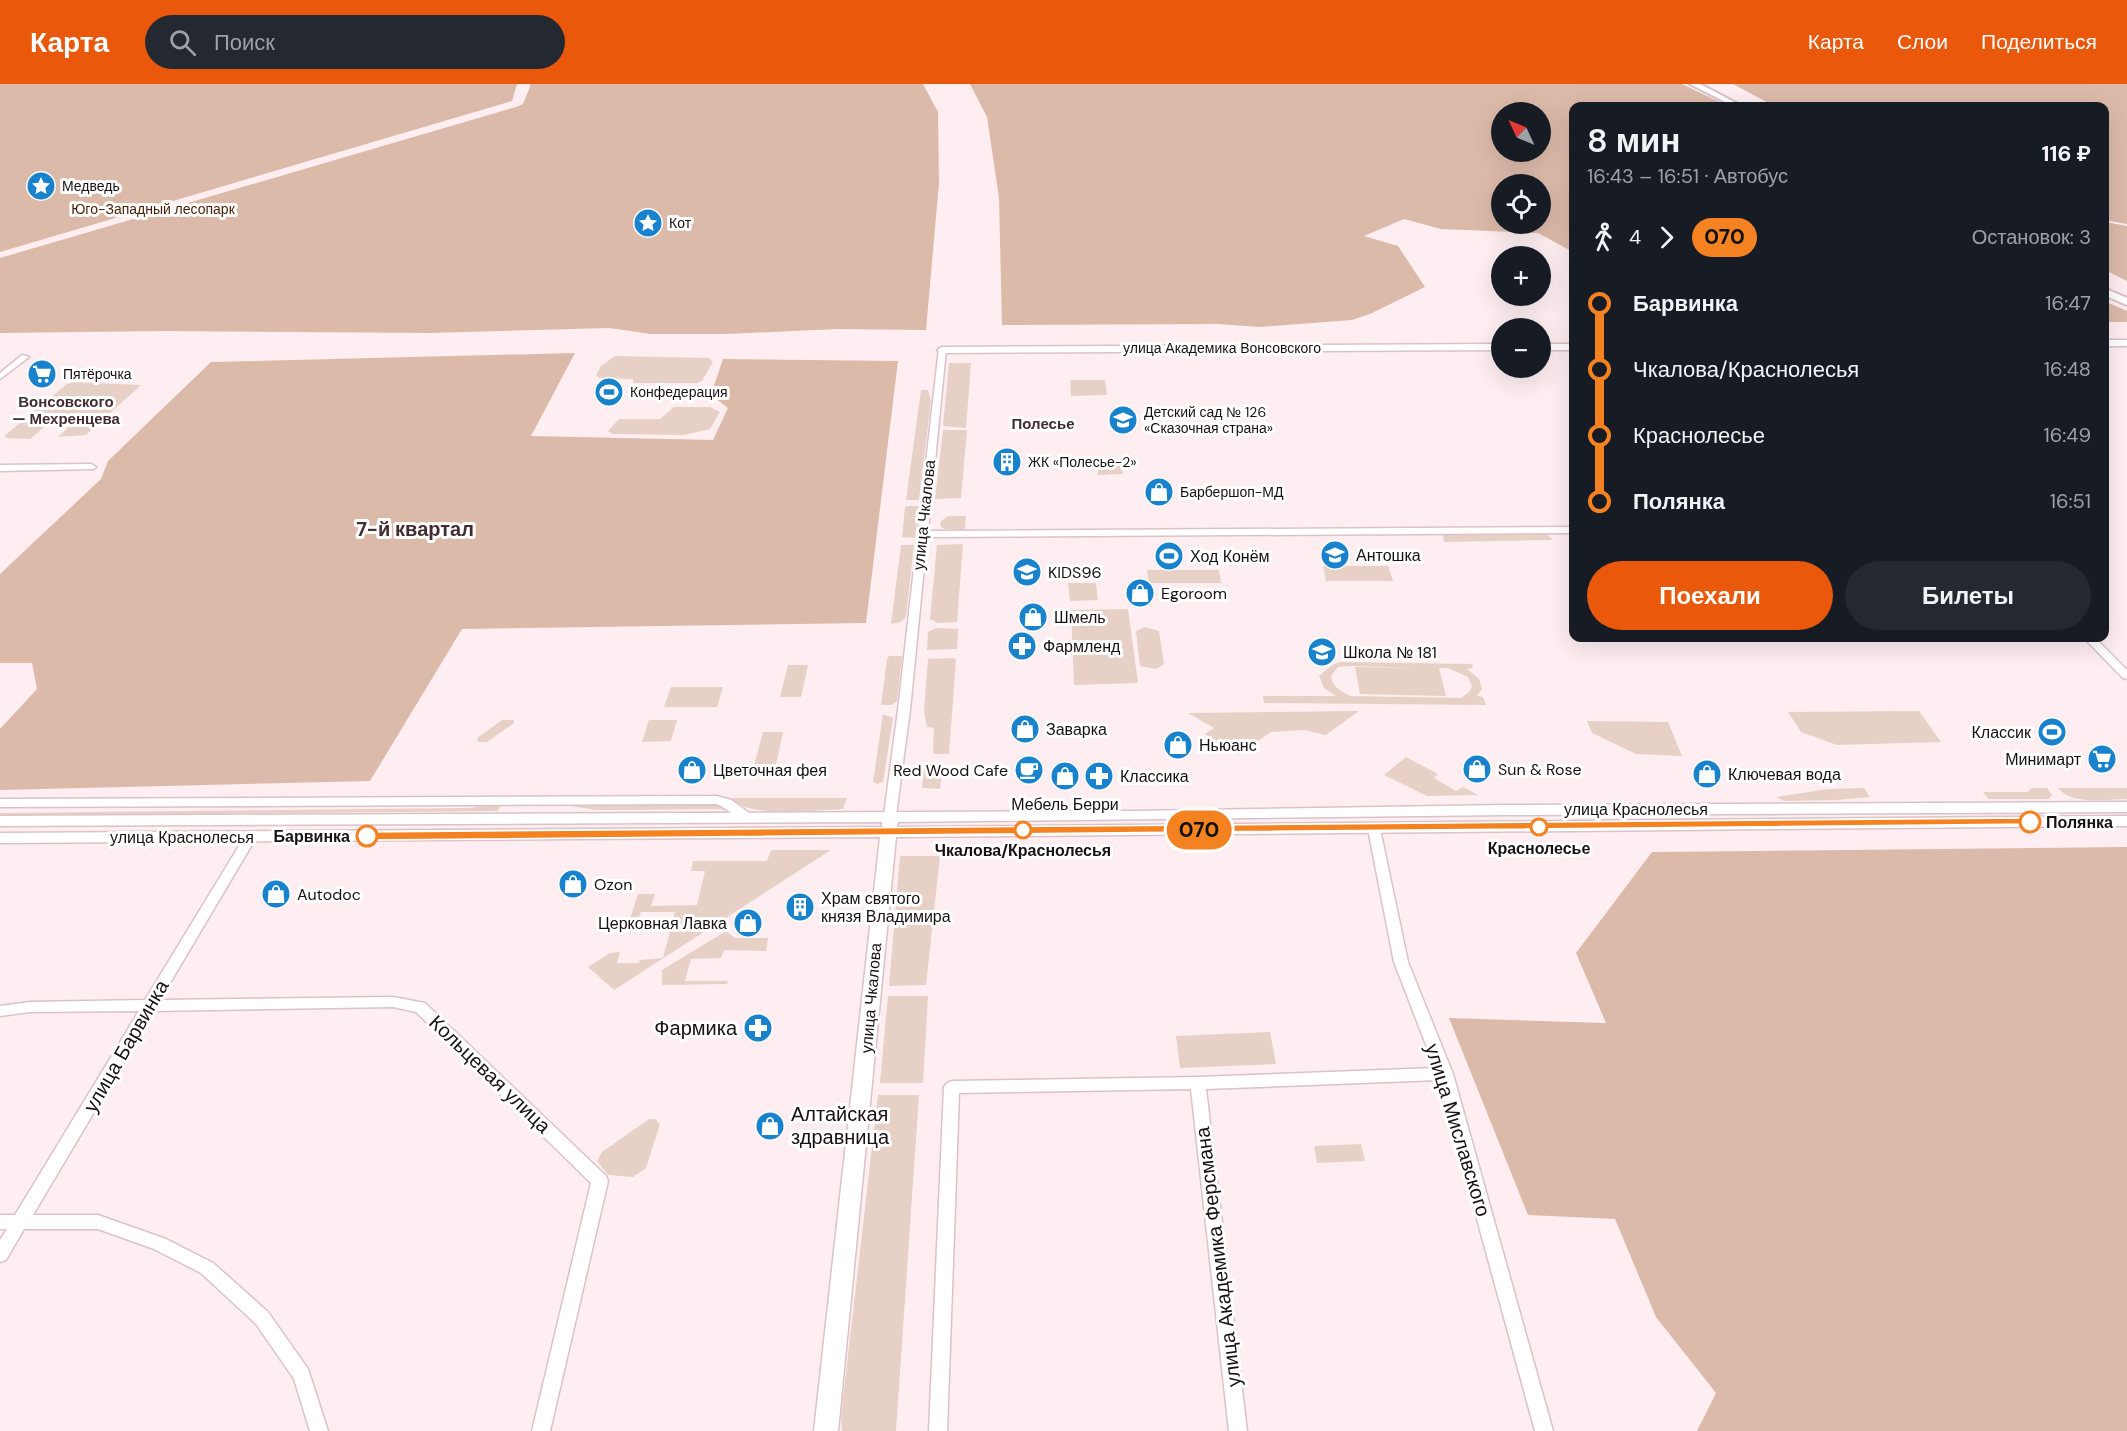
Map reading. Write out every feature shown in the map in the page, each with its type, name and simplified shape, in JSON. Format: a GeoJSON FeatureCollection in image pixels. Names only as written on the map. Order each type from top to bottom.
{"type":"FeatureCollection","features":[{"type":"Feature","properties":{"kind":"main road"},"geometry":{"type":"LineString","coordinates":[[1694,84],[1730,102]]}},
{"type":"Feature","properties":{"kind":"main road"},"geometry":{"type":"LineString","coordinates":[[2109,293],[2127,302]]}},
{"type":"Feature","properties":{"kind":"street"},"geometry":{"type":"LineString","coordinates":[[2109,344],[2127,343]]}},
{"type":"Feature","properties":{"kind":"street","name":"улица Академика Вонсовского"},"geometry":{"type":"LineString","coordinates":[[942,350],[1491,347]]}},
{"type":"Feature","properties":{"kind":"street"},"geometry":{"type":"LineString","coordinates":[[1551,347],[1569,347]]}},
{"type":"Feature","properties":{"kind":"street","name":"улица Чкалова"},"geometry":{"type":"LineString","coordinates":[[826,1431],[942,350]]}},
{"type":"Feature","properties":{"kind":"street"},"geometry":{"type":"LineString","coordinates":[[0,377],[25,357]]}},
{"type":"Feature","properties":{"kind":"street"},"geometry":{"type":"LineString","coordinates":[[0,468],[91,467]]}},
{"type":"Feature","properties":{"kind":"street"},"geometry":{"type":"LineString","coordinates":[[922,534],[1569,530]]}},
{"type":"Feature","properties":{"kind":"street"},"geometry":{"type":"LineString","coordinates":[[2093,642],[2127,676]]}},
{"type":"Feature","properties":{"kind":"street","name":"улица Краснолесья"},"geometry":{"type":"LineString","coordinates":[[0,803],[717,800],[727,803],[748,818]]}},
{"type":"Feature","properties":{"kind":"street","name":"улица Краснолесья"},"geometry":{"type":"LineString","coordinates":[[0,838],[251,837],[1506,810],[2127,807]]}},
{"type":"Feature","properties":{"kind":"street"},"geometry":{"type":"LineString","coordinates":[[1506,810],[1512,827]]}},
{"type":"Feature","properties":{"kind":"street","name":"улица Краснолесья"},"geometry":{"type":"LineString","coordinates":[[0,821],[748,818],[890,824],[1374,829],[2127,821]]}},
{"type":"Feature","properties":{"kind":"street","name":"улица Миславского"},"geometry":{"type":"LineString","coordinates":[[1374,829],[1401,962],[1445,1074],[1544,1431]]}},
{"type":"Feature","properties":{"kind":"street","name":"улица Барвинка"},"geometry":{"type":"LineString","coordinates":[[0,1255],[251,837]]}},
{"type":"Feature","properties":{"kind":"street","name":"Кольцевая улица"},"geometry":{"type":"LineString","coordinates":[[0,1011],[30,1007],[393,1002],[420,1007],[600,1181],[541,1431]]}},
{"type":"Feature","properties":{"kind":"street"},"geometry":{"type":"LineString","coordinates":[[938,1431],[952,1087],[1198,1083],[1445,1074]]}},
{"type":"Feature","properties":{"kind":"street","name":"улица Академика Ферсмана"},"geometry":{"type":"LineString","coordinates":[[1198,1083],[1238,1431]]}},
{"type":"Feature","properties":{"kind":"street"},"geometry":{"type":"LineString","coordinates":[[0,1221],[98,1222],[160,1244],[207,1268],[262,1318],[302,1375],[319,1431]]}},
{"type":"Feature","properties":{"kind":"shaded area"},"geometry":{"type":"Polygon","coordinates":[[[0,84],[517,84],[512,101],[0,252],[0,84]]]}},
{"type":"Feature","properties":{"kind":"shaded area"},"geometry":{"type":"Polygon","coordinates":[[[531,84],[923,84],[938,112],[939,183],[926,330],[837,329],[726,334],[651,334],[609,328],[429,333],[165,331],[0,333],[0,258],[516,107],[523,104],[531,84]]]}},
{"type":"Feature","properties":{"kind":"shaded area"},"geometry":{"type":"Polygon","coordinates":[[[970,84],[1682,84],[1720,102],[1569,102],[1569,250],[1540,234],[1551,234],[1551,174],[1491,174],[1491,231],[1441,229],[1404,219],[1364,236],[1398,246],[1425,287],[1370,314],[1352,320],[1260,327],[1218,324],[1002,325],[999,198],[987,117],[970,84]]]}},
{"type":"Feature","properties":{"kind":"shaded area"},"geometry":{"type":"Polygon","coordinates":[[[1733,84],[2127,84],[2127,224],[2109,221],[2109,102],[1767,102],[1733,84]]]}},
{"type":"Feature","properties":{"kind":"shaded area"},"geometry":{"type":"Polygon","coordinates":[[[2109,223],[2127,226],[2127,281],[2109,272],[2109,223]]]}},
{"type":"Feature","properties":{"kind":"shaded area"},"geometry":{"type":"Polygon","coordinates":[[[2109,303],[2127,311],[2127,322],[2109,322],[2109,303]]]}},
{"type":"Feature","properties":{"kind":"shaded area"},"geometry":{"type":"Polygon","coordinates":[[[575,353],[531,436],[713,440],[728,408],[714,397],[710,397],[723,359],[898,361],[866,623],[462,629],[370,781],[0,790],[0,729],[37,689],[32,663],[0,663],[0,574],[101,479],[108,461],[211,362],[575,353]]]}},
{"type":"Feature","properties":{"kind":"shaded area"},"geometry":{"type":"Polygon","coordinates":[[[615,356],[709,358],[713,362],[702,381],[697,383],[633,383],[633,379],[599,378],[596,375],[601,366],[615,356]]]}},
{"type":"Feature","properties":{"kind":"shaded area"},"geometry":{"type":"Polygon","coordinates":[[[949,363],[971,363],[966,428],[943,426],[949,363]]]}},
{"type":"Feature","properties":{"kind":"shaded area"},"geometry":{"type":"Polygon","coordinates":[[[1070,380],[1105,380],[1107,395],[1071,396],[1070,380]]]}},
{"type":"Feature","properties":{"kind":"shaded area"},"geometry":{"type":"Polygon","coordinates":[[[74,382],[141,385],[86,435],[58,437],[78,418],[54,419],[30,439],[4,436],[67,384],[74,382]]]}},
{"type":"Feature","properties":{"kind":"shaded area"},"geometry":{"type":"Polygon","coordinates":[[[921,390],[928,390],[931,401],[919,500],[906,500],[921,390]]]}},
{"type":"Feature","properties":{"kind":"shaded area"},"geometry":{"type":"Polygon","coordinates":[[[674,407],[710,407],[720,412],[710,429],[684,435],[613,434],[608,431],[619,419],[660,419],[674,407]]]}},
{"type":"Feature","properties":{"kind":"shaded area"},"geometry":{"type":"Polygon","coordinates":[[[943,430],[967,430],[961,498],[935,499],[943,430]]]}},
{"type":"Feature","properties":{"kind":"shaded area"},"geometry":{"type":"Polygon","coordinates":[[[1097,459],[1121,459],[1123,474],[1098,475],[1097,459]]]}},
{"type":"Feature","properties":{"kind":"shaded area"},"geometry":{"type":"Polygon","coordinates":[[[919,506],[915,538],[902,537],[905,507],[919,506]]]}},
{"type":"Feature","properties":{"kind":"shaded area"},"geometry":{"type":"Polygon","coordinates":[[[948,516],[966,516],[965,530],[944,529],[940,526],[941,521],[948,516]]]}},
{"type":"Feature","properties":{"kind":"shaded area"},"geometry":{"type":"Polygon","coordinates":[[[1545,533],[1553,540],[1444,542],[1443,535],[1545,533]]]}},
{"type":"Feature","properties":{"kind":"shaded area"},"geometry":{"type":"Polygon","coordinates":[[[963,544],[957,622],[937,623],[930,619],[937,545],[963,544]]]}},
{"type":"Feature","properties":{"kind":"shaded area"},"geometry":{"type":"Polygon","coordinates":[[[901,545],[914,545],[906,617],[901,622],[891,624],[901,545]]]}},
{"type":"Feature","properties":{"kind":"shaded area"},"geometry":{"type":"Polygon","coordinates":[[[1323,566],[1388,566],[1393,581],[1326,581],[1323,566]]]}},
{"type":"Feature","properties":{"kind":"shaded area"},"geometry":{"type":"Polygon","coordinates":[[[1147,570],[1219,570],[1221,583],[1149,583],[1147,570]]]}},
{"type":"Feature","properties":{"kind":"shaded area"},"geometry":{"type":"Polygon","coordinates":[[[1068,583],[1096,583],[1098,600],[1070,601],[1068,583]]]}},
{"type":"Feature","properties":{"kind":"shaded area"},"geometry":{"type":"Polygon","coordinates":[[[1128,609],[1138,683],[1074,685],[1071,610],[1128,609]]]}},
{"type":"Feature","properties":{"kind":"shaded area"},"geometry":{"type":"Polygon","coordinates":[[[1145,627],[1159,631],[1164,664],[1156,669],[1140,666],[1136,631],[1145,627]]]}},
{"type":"Feature","properties":{"kind":"shaded area"},"geometry":{"type":"Polygon","coordinates":[[[936,628],[958,629],[957,649],[927,650],[928,632],[936,628]]]}},
{"type":"Feature","properties":{"kind":"shaded area"},"geometry":{"type":"Polygon","coordinates":[[[889,656],[902,656],[897,701],[892,705],[881,705],[887,659],[889,656]]]}},
{"type":"Feature","properties":{"kind":"shaded area"},"geometry":{"type":"Polygon","coordinates":[[[954,658],[956,660],[949,754],[935,754],[933,753],[934,728],[927,727],[924,711],[928,659],[954,658]]]}},
{"type":"Feature","properties":{"kind":"shaded area"},"geometry":{"type":"Polygon","coordinates":[[[1340,662],[1472,664],[1473,668],[1467,669],[1479,679],[1482,689],[1477,696],[1483,697],[1486,705],[1264,703],[1263,696],[1336,696],[1324,688],[1319,676],[1332,665],[1340,662]],[[1350,666],[1338,667],[1331,676],[1335,686],[1350,696],[1461,698],[1469,692],[1472,686],[1468,677],[1448,668],[1439,668],[1446,696],[1360,694],[1355,667],[1419,668],[1350,666]]]}},
{"type":"Feature","properties":{"kind":"shaded area"},"geometry":{"type":"Polygon","coordinates":[[[788,665],[808,665],[801,697],[780,697],[788,665]]]}},
{"type":"Feature","properties":{"kind":"shaded area"},"geometry":{"type":"Polygon","coordinates":[[[671,687],[723,687],[717,707],[664,707],[671,687]]]}},
{"type":"Feature","properties":{"kind":"shaded area"},"geometry":{"type":"Polygon","coordinates":[[[1359,711],[1326,735],[1304,730],[1271,732],[1238,755],[1205,734],[1214,728],[1188,713],[1359,711]]]}},
{"type":"Feature","properties":{"kind":"shaded area"},"geometry":{"type":"Polygon","coordinates":[[[1919,711],[1941,742],[1837,745],[1801,732],[1788,712],[1919,711]]]}},
{"type":"Feature","properties":{"kind":"shaded area"},"geometry":{"type":"Polygon","coordinates":[[[883,714],[893,718],[883,782],[877,784],[873,782],[883,714]]]}},
{"type":"Feature","properties":{"kind":"shaded area"},"geometry":{"type":"Polygon","coordinates":[[[502,720],[514,720],[514,723],[487,742],[478,742],[477,738],[502,720]]]}},
{"type":"Feature","properties":{"kind":"shaded area"},"geometry":{"type":"Polygon","coordinates":[[[649,720],[677,720],[671,741],[642,742],[649,720]]]}},
{"type":"Feature","properties":{"kind":"shaded area"},"geometry":{"type":"Polygon","coordinates":[[[1587,721],[1668,722],[1682,756],[1636,754],[1592,733],[1587,721]]]}},
{"type":"Feature","properties":{"kind":"shaded area"},"geometry":{"type":"Polygon","coordinates":[[[763,732],[783,732],[775,769],[753,769],[763,732]]]}},
{"type":"Feature","properties":{"kind":"shaded area"},"geometry":{"type":"Polygon","coordinates":[[[1406,757],[1438,774],[1434,778],[1456,791],[1463,787],[1478,795],[1427,796],[1384,775],[1406,757]]]}},
{"type":"Feature","properties":{"kind":"shaded area"},"geometry":{"type":"Polygon","coordinates":[[[943,763],[940,789],[922,788],[924,765],[943,763]]]}},
{"type":"Feature","properties":{"kind":"shaded area"},"geometry":{"type":"Polygon","coordinates":[[[1864,788],[1870,797],[1784,801],[1776,797],[1828,789],[1864,788]]]}},
{"type":"Feature","properties":{"kind":"shaded area"},"geometry":{"type":"Polygon","coordinates":[[[2031,788],[2047,788],[2052,795],[2049,799],[1988,799],[1983,792],[2028,792],[2031,788]]]}},
{"type":"Feature","properties":{"kind":"shaded area"},"geometry":{"type":"Polygon","coordinates":[[[2058,788],[2127,788],[2127,799],[2081,799],[2064,794],[2058,788]]]}},
{"type":"Feature","properties":{"kind":"shaded area"},"geometry":{"type":"Polygon","coordinates":[[[732,798],[847,798],[843,809],[784,812],[752,809],[740,805],[732,798]]]}},
{"type":"Feature","properties":{"kind":"shaded area"},"geometry":{"type":"Polygon","coordinates":[[[713,802],[729,809],[596,810],[571,806],[573,803],[713,802]]]}},
{"type":"Feature","properties":{"kind":"shaded area"},"geometry":{"type":"Polygon","coordinates":[[[501,803],[498,811],[0,816],[0,813],[472,808],[481,804],[501,803]]]}},
{"type":"Feature","properties":{"kind":"shaded area"},"geometry":{"type":"Polygon","coordinates":[[[2127,847],[2127,1431],[1697,1431],[1716,1393],[1656,1317],[1615,1219],[1528,1215],[1449,1018],[1606,1023],[1576,953],[1652,852],[2127,847]]]}},
{"type":"Feature","properties":{"kind":"shaded area"},"geometry":{"type":"Polygon","coordinates":[[[771,850],[831,850],[614,990],[588,967],[610,953],[620,952],[617,963],[639,963],[640,960],[663,958],[675,912],[641,912],[638,919],[630,919],[638,894],[655,894],[651,906],[697,905],[705,871],[691,871],[693,861],[767,861],[771,850]]]}},
{"type":"Feature","properties":{"kind":"shaded area"},"geometry":{"type":"Polygon","coordinates":[[[900,856],[940,856],[926,985],[889,986],[900,856]]]}},
{"type":"Feature","properties":{"kind":"shaded area"},"geometry":{"type":"Polygon","coordinates":[[[726,931],[735,938],[768,938],[766,951],[724,950],[721,958],[691,959],[685,981],[728,981],[727,984],[662,985],[662,970],[726,931]]]}},
{"type":"Feature","properties":{"kind":"shaded area"},"geometry":{"type":"Polygon","coordinates":[[[888,996],[928,996],[923,1083],[880,1083],[888,996]]]}},
{"type":"Feature","properties":{"kind":"shaded area"},"geometry":{"type":"Polygon","coordinates":[[[1270,1032],[1276,1064],[1180,1068],[1176,1036],[1270,1032]]]}},
{"type":"Feature","properties":{"kind":"shaded area"},"geometry":{"type":"Polygon","coordinates":[[[878,1095],[919,1095],[896,1431],[842,1431],[841,1416],[878,1095]]]}},
{"type":"Feature","properties":{"kind":"shaded area"},"geometry":{"type":"Polygon","coordinates":[[[649,1119],[655,1119],[660,1124],[646,1168],[633,1177],[608,1175],[597,1161],[602,1152],[649,1119]]]}},
{"type":"Feature","properties":{"kind":"shaded area"},"geometry":{"type":"Polygon","coordinates":[[[1361,1144],[1365,1161],[1317,1163],[1314,1146],[1361,1144]]]}},
{"type":"Feature","properties":{"kind":"bus line","name":"070"},"geometry":{"type":"LineString","coordinates":[[367,836],[954,830],[1304,830],[2030,822]]}},
{"type":"Feature","properties":{"kind":"place","name":"Медведь"},"geometry":{"type":"Point","coordinates":[41,186]}},
{"type":"Feature","properties":{"kind":"place","name":"Кот"},"geometry":{"type":"Point","coordinates":[648,223]}},
{"type":"Feature","properties":{"kind":"place","name":"Пятёрочка"},"geometry":{"type":"Point","coordinates":[42,374]}},
{"type":"Feature","properties":{"kind":"place","name":"Конфедерация"},"geometry":{"type":"Point","coordinates":[609,392]}},
{"type":"Feature","properties":{"kind":"place","name":"Детский сад № 126 «Сказочная страна»"},"geometry":{"type":"Point","coordinates":[1123,420]}},
{"type":"Feature","properties":{"kind":"place","name":"ЖК «Полесье-2»"},"geometry":{"type":"Point","coordinates":[1007,462]}},
{"type":"Feature","properties":{"kind":"place","name":"Барбершоп-МД"},"geometry":{"type":"Point","coordinates":[1159,492]}},
{"type":"Feature","properties":{"kind":"place","name":"Антошка"},"geometry":{"type":"Point","coordinates":[1335,555]}},
{"type":"Feature","properties":{"kind":"place","name":"Ход Конём"},"geometry":{"type":"Point","coordinates":[1169,556]}},
{"type":"Feature","properties":{"kind":"place","name":"KIDS96"},"geometry":{"type":"Point","coordinates":[1027,572]}},
{"type":"Feature","properties":{"kind":"place","name":"Egoroom"},"geometry":{"type":"Point","coordinates":[1140,593]}},
{"type":"Feature","properties":{"kind":"place","name":"Шмель"},"geometry":{"type":"Point","coordinates":[1033,617]}},
{"type":"Feature","properties":{"kind":"place","name":"Фармленд"},"geometry":{"type":"Point","coordinates":[1022,646]}},
{"type":"Feature","properties":{"kind":"place","name":"Школа № 181"},"geometry":{"type":"Point","coordinates":[1322,652]}},
{"type":"Feature","properties":{"kind":"place","name":"Заварка"},"geometry":{"type":"Point","coordinates":[1025,729]}},
{"type":"Feature","properties":{"kind":"place","name":"Классик"},"geometry":{"type":"Point","coordinates":[2052,732]}},
{"type":"Feature","properties":{"kind":"place","name":"Ньюанс"},"geometry":{"type":"Point","coordinates":[1178,745]}},
{"type":"Feature","properties":{"kind":"place","name":"Минимарт"},"geometry":{"type":"Point","coordinates":[2102,759]}},
{"type":"Feature","properties":{"kind":"place","name":"Sun & Rose"},"geometry":{"type":"Point","coordinates":[1477,769]}},
{"type":"Feature","properties":{"kind":"place","name":"Цветочная фея"},"geometry":{"type":"Point","coordinates":[692,770]}},
{"type":"Feature","properties":{"kind":"place","name":"Red Wood Cafe"},"geometry":{"type":"Point","coordinates":[1029,770]}},
{"type":"Feature","properties":{"kind":"place","name":"Ключевая вода"},"geometry":{"type":"Point","coordinates":[1707,774]}},
{"type":"Feature","properties":{"kind":"place","name":"Мебель Берри"},"geometry":{"type":"Point","coordinates":[1065,776]}},
{"type":"Feature","properties":{"kind":"place","name":"Классика"},"geometry":{"type":"Point","coordinates":[1099,776]}},
{"type":"Feature","properties":{"kind":"place","name":"Полянка"},"geometry":{"type":"Point","coordinates":[2030,822]}},
{"type":"Feature","properties":{"kind":"place","name":"Краснолесье"},"geometry":{"type":"Point","coordinates":[1539,827]}},
{"type":"Feature","properties":{"kind":"place","name":"Чкалова/Краснолесья"},"geometry":{"type":"Point","coordinates":[1023,830]}},
{"type":"Feature","properties":{"kind":"place","name":"Барвинка"},"geometry":{"type":"Point","coordinates":[367,836]}},
{"type":"Feature","properties":{"kind":"place","name":"Ozon"},"geometry":{"type":"Point","coordinates":[573,884]}},
{"type":"Feature","properties":{"kind":"place","name":"Autodoc"},"geometry":{"type":"Point","coordinates":[276,894]}},
{"type":"Feature","properties":{"kind":"place","name":"Храм святого князя Владимира"},"geometry":{"type":"Point","coordinates":[800,907]}},
{"type":"Feature","properties":{"kind":"place","name":"Церковная Лавка"},"geometry":{"type":"Point","coordinates":[748,923]}},
{"type":"Feature","properties":{"kind":"place","name":"Фармика"},"geometry":{"type":"Point","coordinates":[758,1028]}},
{"type":"Feature","properties":{"kind":"place","name":"Алтайская здравница"},"geometry":{"type":"Point","coordinates":[770,1126]}},
{"type":"Feature","properties":{"kind":"district","name":"Вонсовского — Мехренцева"},"geometry":{"type":"Point","coordinates":[66,410]}},
{"type":"Feature","properties":{"kind":"district","name":"Полесье"},"geometry":{"type":"Point","coordinates":[1043,424]}},
{"type":"Feature","properties":{"kind":"district","name":"7-й квартал"},"geometry":{"type":"Point","coordinates":[415,529]}},
{"type":"Feature","properties":{"kind":"park label","name":"Юго-Западный лесопарк"},"geometry":{"type":"Point","coordinates":[153,209]}}]}
